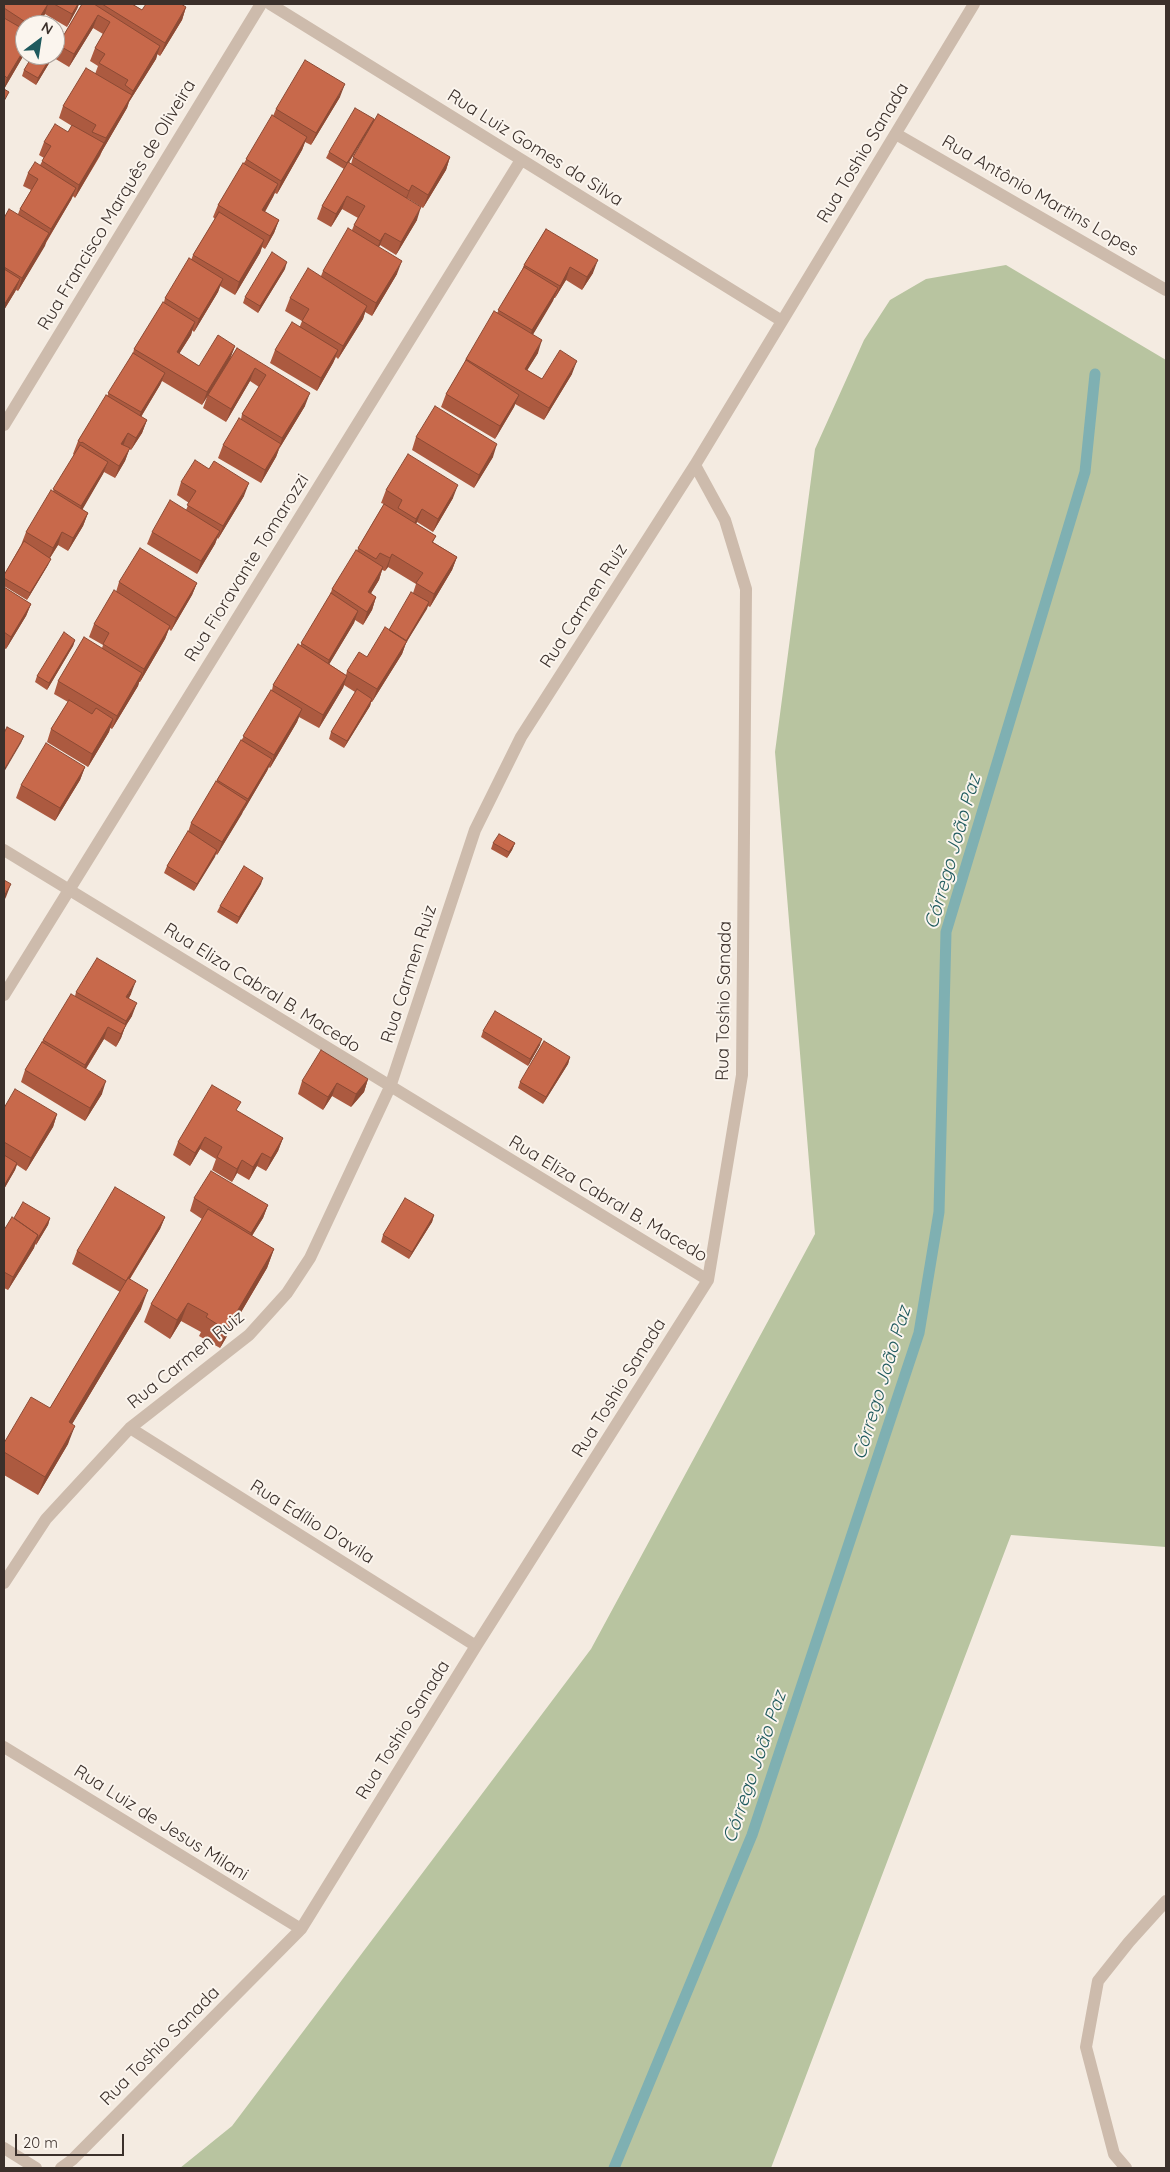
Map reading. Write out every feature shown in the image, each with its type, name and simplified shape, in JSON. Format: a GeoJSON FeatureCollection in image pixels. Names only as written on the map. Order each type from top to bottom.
{"type":"FeatureCollection","features":[{"type":"Feature","properties":{"kind":"street","name":"Rua Francisco Marquês de Oliveira"},"geometry":{"type":"LineString","coordinates":[[4,425],[261,4]]}},
{"type":"Feature","properties":{"kind":"street","name":"Rua Luiz Gomes da Silva"},"geometry":{"type":"LineString","coordinates":[[270,4],[782,321]]}},
{"type":"Feature","properties":{"kind":"street","name":"Rua Toshio Sanada"},"geometry":{"type":"LineString","coordinates":[[782,321],[974,4]]}},
{"type":"Feature","properties":{"kind":"street","name":"Rua Antônio Martins Lopes"},"geometry":{"type":"LineString","coordinates":[[896,134],[1166,290]]}},
{"type":"Feature","properties":{"kind":"street","name":"Rua Fioravante Tomarozzi"},"geometry":{"type":"LineString","coordinates":[[4,995],[521,160]]}},
{"type":"Feature","properties":{"kind":"street","name":"Rua Carmen Ruiz"},"geometry":{"type":"LineString","coordinates":[[4,1583],[46,1519],[130,1428],[249,1335],[287,1293],[310,1258],[390,1087],[475,830],[522,737],[695,465],[782,321]]}},
{"type":"Feature","properties":{"kind":"street","name":"Rua Toshio Sanada"},"geometry":{"type":"LineString","coordinates":[[60,2168],[72,2160],[301,1930],[476,1646],[708,1280],[742,1075],[746,589],[725,520],[695,465]]}},
{"type":"Feature","properties":{"kind":"street","name":"Rua Eliza Cabral B. Macedo"},"geometry":{"type":"LineString","coordinates":[[4,850],[708,1280]]}},
{"type":"Feature","properties":{"kind":"street","name":"Rua Edílio D'avila"},"geometry":{"type":"LineString","coordinates":[[130,1428],[476,1646]]}},
{"type":"Feature","properties":{"kind":"street","name":"Rua Luiz de Jesus Milani"},"geometry":{"type":"LineString","coordinates":[[4,1747],[301,1930]]}},
{"type":"Feature","properties":{"kind":"street"},"geometry":{"type":"LineString","coordinates":[[1126,2168],[1114,2154],[1086,2047],[1098,1981],[1129,1942],[1166,1901]]}},
{"type":"Feature","properties":{"kind":"street"},"geometry":{"type":"LineString","coordinates":[[4,2148],[36,2168]]}},
{"type":"Feature","properties":{"kind":"green space"},"geometry":{"type":"Polygon","coordinates":[[[1006,265],[1166,360],[1166,1547],[1011,1535],[771,2168],[180,2168],[232,2126],[591,1649],[815,1234],[775,752],[815,449],[864,340],[890,300],[926,279],[1006,265]]]}},
{"type":"Feature","properties":{"kind":"building"},"geometry":{"type":"Polygon","coordinates":[[[4,4],[48,4],[41,15],[15,15],[4,8],[4,4]]]}},
{"type":"Feature","properties":{"kind":"building"},"geometry":{"type":"Polygon","coordinates":[[[54,4],[78,4],[72,14],[54,4]]]}},
{"type":"Feature","properties":{"kind":"building"},"geometry":{"type":"Polygon","coordinates":[[[82,4],[94,4],[160,46],[133,91],[125,85],[128,80],[99,63],[105,54],[95,48],[110,22],[98,15],[74,54],[65,49],[65,33],[82,4]]]}},
{"type":"Feature","properties":{"kind":"building"},"geometry":{"type":"Polygon","coordinates":[[[102,4],[132,4],[142,10],[146,4],[181,4],[186,7],[165,43],[102,4]]]}},
{"type":"Feature","properties":{"kind":"building"},"geometry":{"type":"Polygon","coordinates":[[[4,18],[15,24],[15,65],[7,78],[4,75],[4,18]]]}},
{"type":"Feature","properties":{"kind":"building"},"geometry":{"type":"Polygon","coordinates":[[[305,60],[345,84],[316,133],[276,109],[305,60]]]}},
{"type":"Feature","properties":{"kind":"building"},"geometry":{"type":"Polygon","coordinates":[[[27,65],[46,65],[38,78],[24,70],[27,65]]]}},
{"type":"Feature","properties":{"kind":"building"},"geometry":{"type":"Polygon","coordinates":[[[86,68],[132,95],[106,138],[92,132],[96,125],[63,106],[86,68]]]}},
{"type":"Feature","properties":{"kind":"building"},"geometry":{"type":"Polygon","coordinates":[[[4,89],[9,92],[4,101],[4,89]]]}},
{"type":"Feature","properties":{"kind":"building"},"geometry":{"type":"Polygon","coordinates":[[[355,108],[374,119],[347,163],[329,152],[355,108]]]}},
{"type":"Feature","properties":{"kind":"building"},"geometry":{"type":"Polygon","coordinates":[[[378,114],[450,157],[428,195],[412,185],[409,191],[353,157],[378,114]]]}},
{"type":"Feature","properties":{"kind":"building"},"geometry":{"type":"Polygon","coordinates":[[[272,115],[307,137],[281,181],[246,159],[272,115]]]}},
{"type":"Feature","properties":{"kind":"building"},"geometry":{"type":"Polygon","coordinates":[[[55,124],[68,132],[72,125],[104,143],[79,185],[42,161],[51,146],[44,142],[55,124]]]}},
{"type":"Feature","properties":{"kind":"building"},"geometry":{"type":"Polygon","coordinates":[[[35,162],[76,188],[51,229],[20,209],[38,179],[28,173],[35,162]]]}},
{"type":"Feature","properties":{"kind":"building"},"geometry":{"type":"Polygon","coordinates":[[[348,162],[421,207],[401,242],[385,233],[380,241],[354,225],[365,206],[347,196],[336,214],[322,206],[348,162]]]}},
{"type":"Feature","properties":{"kind":"building"},"geometry":{"type":"Polygon","coordinates":[[[243,163],[278,184],[262,210],[279,220],[270,236],[218,205],[243,163]]]}},
{"type":"Feature","properties":{"kind":"building"},"geometry":{"type":"Polygon","coordinates":[[[9,209],[49,233],[22,278],[4,267],[4,218],[9,209]]]}},
{"type":"Feature","properties":{"kind":"building"},"geometry":{"type":"Polygon","coordinates":[[[219,212],[264,240],[239,282],[193,255],[219,212]]]}},
{"type":"Feature","properties":{"kind":"building"},"geometry":{"type":"Polygon","coordinates":[[[348,228],[402,261],[376,303],[323,271],[348,228]]]}},
{"type":"Feature","properties":{"kind":"building"},"geometry":{"type":"Polygon","coordinates":[[[546,229],[598,260],[587,277],[570,267],[560,286],[524,265],[546,229]]]}},
{"type":"Feature","properties":{"kind":"building"},"geometry":{"type":"Polygon","coordinates":[[[272,252],[287,262],[260,306],[245,297],[272,252]]]}},
{"type":"Feature","properties":{"kind":"building"},"geometry":{"type":"Polygon","coordinates":[[[189,258],[223,279],[199,319],[165,298],[189,258]]]}},
{"type":"Feature","properties":{"kind":"building"},"geometry":{"type":"Polygon","coordinates":[[[524,267],[558,288],[532,330],[498,310],[524,267]]]}},
{"type":"Feature","properties":{"kind":"building"},"geometry":{"type":"Polygon","coordinates":[[[308,268],[367,306],[343,346],[302,321],[309,309],[290,298],[308,268]]]}},
{"type":"Feature","properties":{"kind":"building"},"geometry":{"type":"Polygon","coordinates":[[[4,269],[20,279],[4,305],[4,269]]]}},
{"type":"Feature","properties":{"kind":"building"},"geometry":{"type":"Polygon","coordinates":[[[163,302],[195,322],[177,352],[199,366],[218,335],[235,346],[207,392],[134,349],[163,302]]]}},
{"type":"Feature","properties":{"kind":"building"},"geometry":{"type":"Polygon","coordinates":[[[494,311],[542,340],[525,369],[542,379],[560,350],[577,361],[549,408],[466,359],[494,311]]]}},
{"type":"Feature","properties":{"kind":"building"},"geometry":{"type":"Polygon","coordinates":[[[292,322],[338,350],[321,378],[275,350],[292,322]]]}},
{"type":"Feature","properties":{"kind":"building"},"geometry":{"type":"Polygon","coordinates":[[[237,348],[310,393],[282,438],[242,414],[266,375],[255,368],[231,409],[208,395],[237,348]]]}},
{"type":"Feature","properties":{"kind":"building"},"geometry":{"type":"Polygon","coordinates":[[[133,353],[165,373],[141,412],[108,393],[133,353]]]}},
{"type":"Feature","properties":{"kind":"building"},"geometry":{"type":"Polygon","coordinates":[[[466,360],[519,395],[500,426],[446,394],[466,360]]]}},
{"type":"Feature","properties":{"kind":"building"},"geometry":{"type":"Polygon","coordinates":[[[106,395],[147,420],[136,438],[128,433],[121,444],[130,448],[119,466],[78,441],[106,395]]]}},
{"type":"Feature","properties":{"kind":"building"},"geometry":{"type":"Polygon","coordinates":[[[435,406],[497,444],[479,475],[416,437],[435,406]]]}},
{"type":"Feature","properties":{"kind":"building"},"geometry":{"type":"Polygon","coordinates":[[[239,418],[281,444],[265,470],[223,445],[239,418]]]}},
{"type":"Feature","properties":{"kind":"building"},"geometry":{"type":"Polygon","coordinates":[[[80,445],[108,462],[81,506],[53,489],[80,445]]]}},
{"type":"Feature","properties":{"kind":"building"},"geometry":{"type":"Polygon","coordinates":[[[408,454],[458,485],[438,519],[422,509],[416,519],[398,508],[402,500],[386,490],[408,454]]]}},
{"type":"Feature","properties":{"kind":"building"},"geometry":{"type":"Polygon","coordinates":[[[195,460],[209,469],[214,461],[249,483],[223,526],[187,505],[196,491],[181,482],[195,460]]]}},
{"type":"Feature","properties":{"kind":"building"},"geometry":{"type":"Polygon","coordinates":[[[51,490],[88,513],[73,538],[62,532],[53,548],[26,532],[51,490]]]}},
{"type":"Feature","properties":{"kind":"building"},"geometry":{"type":"Polygon","coordinates":[[[170,500],[220,531],[201,561],[152,532],[170,500]]]}},
{"type":"Feature","properties":{"kind":"building"},"geometry":{"type":"Polygon","coordinates":[[[384,504],[436,536],[432,542],[457,557],[434,594],[416,583],[423,573],[392,554],[390,558],[380,553],[376,559],[358,548],[384,504]]]}},
{"type":"Feature","properties":{"kind":"building"},"geometry":{"type":"Polygon","coordinates":[[[24,541],[51,559],[30,593],[4,578],[24,541]]]}},
{"type":"Feature","properties":{"kind":"building"},"geometry":{"type":"Polygon","coordinates":[[[140,548],[197,583],[176,618],[119,582],[140,548]]]}},
{"type":"Feature","properties":{"kind":"building"},"geometry":{"type":"Polygon","coordinates":[[[356,550],[383,567],[368,592],[376,597],[367,612],[332,589],[356,550]]]}},
{"type":"Feature","properties":{"kind":"building"},"geometry":{"type":"Polygon","coordinates":[[[4,587],[31,604],[11,637],[4,632],[4,587]]]}},
{"type":"Feature","properties":{"kind":"building"},"geometry":{"type":"Polygon","coordinates":[[[114,590],[170,626],[144,669],[103,644],[109,633],[94,624],[114,590]]]}},
{"type":"Feature","properties":{"kind":"building"},"geometry":{"type":"Polygon","coordinates":[[[411,592],[429,602],[406,641],[389,630],[411,592]]]}},
{"type":"Feature","properties":{"kind":"building"},"geometry":{"type":"Polygon","coordinates":[[[331,593],[358,611],[329,660],[301,643],[331,593]]]}},
{"type":"Feature","properties":{"kind":"building"},"geometry":{"type":"Polygon","coordinates":[[[385,627],[407,641],[377,689],[347,671],[359,652],[367,657],[385,627]]]}},
{"type":"Feature","properties":{"kind":"building"},"geometry":{"type":"Polygon","coordinates":[[[64,632],[75,640],[49,683],[37,676],[64,632]]]}},
{"type":"Feature","properties":{"kind":"building"},"geometry":{"type":"Polygon","coordinates":[[[84,637],[142,673],[117,716],[58,681],[84,637]]]}},
{"type":"Feature","properties":{"kind":"building"},"geometry":{"type":"Polygon","coordinates":[[[298,644],[347,676],[323,715],[273,685],[298,644]]]}},
{"type":"Feature","properties":{"kind":"building"},"geometry":{"type":"Polygon","coordinates":[[[357,689],[372,699],[347,741],[331,732],[357,689]]]}},
{"type":"Feature","properties":{"kind":"building"},"geometry":{"type":"Polygon","coordinates":[[[271,690],[302,709],[274,755],[243,736],[271,690]]]}},
{"type":"Feature","properties":{"kind":"building"},"geometry":{"type":"Polygon","coordinates":[[[69,700],[92,714],[96,708],[113,719],[92,754],[51,729],[69,700]]]}},
{"type":"Feature","properties":{"kind":"building"},"geometry":{"type":"Polygon","coordinates":[[[7,727],[24,736],[4,770],[4,733],[7,727]]]}},
{"type":"Feature","properties":{"kind":"building"},"geometry":{"type":"Polygon","coordinates":[[[241,740],[272,759],[248,799],[217,780],[241,740]]]}},
{"type":"Feature","properties":{"kind":"building"},"geometry":{"type":"Polygon","coordinates":[[[46,743],[85,767],[60,808],[21,785],[46,743]]]}},
{"type":"Feature","properties":{"kind":"building"},"geometry":{"type":"Polygon","coordinates":[[[216,781],[247,801],[222,842],[191,823],[216,781]]]}},
{"type":"Feature","properties":{"kind":"building"},"geometry":{"type":"Polygon","coordinates":[[[188,831],[217,850],[197,884],[167,866],[188,831]]]}},
{"type":"Feature","properties":{"kind":"building"},"geometry":{"type":"Polygon","coordinates":[[[499,834],[515,843],[509,852],[493,843],[499,834]]]}},
{"type":"Feature","properties":{"kind":"building"},"geometry":{"type":"Polygon","coordinates":[[[244,866],[263,878],[239,917],[220,906],[244,866]]]}},
{"type":"Feature","properties":{"kind":"building"},"geometry":{"type":"Polygon","coordinates":[[[4,880],[11,884],[4,896],[4,880]]]}},
{"type":"Feature","properties":{"kind":"building"},"geometry":{"type":"Polygon","coordinates":[[[97,958],[136,981],[126,997],[137,1003],[126,1021],[76,992],[97,958]]]}},
{"type":"Feature","properties":{"kind":"building"},"geometry":{"type":"Polygon","coordinates":[[[71,994],[126,1025],[121,1034],[108,1027],[85,1065],[43,1040],[71,994]]]}},
{"type":"Feature","properties":{"kind":"building"},"geometry":{"type":"Polygon","coordinates":[[[495,1011],[542,1039],[530,1059],[483,1031],[495,1011]]]}},
{"type":"Feature","properties":{"kind":"building"},"geometry":{"type":"Polygon","coordinates":[[[544,1041],[570,1057],[546,1097],[520,1082],[544,1041]]]}},
{"type":"Feature","properties":{"kind":"building"},"geometry":{"type":"Polygon","coordinates":[[[42,1042],[106,1081],[90,1108],[25,1070],[42,1042]]]}},
{"type":"Feature","properties":{"kind":"building"},"geometry":{"type":"Polygon","coordinates":[[[321,1050],[368,1079],[356,1094],[337,1083],[328,1097],[302,1081],[321,1050]]]}},
{"type":"Feature","properties":{"kind":"building"},"geometry":{"type":"Polygon","coordinates":[[[212,1085],[241,1102],[236,1110],[283,1138],[271,1158],[262,1153],[253,1167],[242,1160],[237,1169],[217,1157],[222,1147],[205,1137],[195,1153],[178,1142],[212,1085]]]}},
{"type":"Feature","properties":{"kind":"building"},"geometry":{"type":"Polygon","coordinates":[[[15,1089],[57,1114],[31,1158],[4,1142],[4,1108],[15,1089]]]}},
{"type":"Feature","properties":{"kind":"building"},"geometry":{"type":"Polygon","coordinates":[[[4,1155],[17,1163],[4,1186],[4,1155]]]}},
{"type":"Feature","properties":{"kind":"building"},"geometry":{"type":"Polygon","coordinates":[[[211,1171],[268,1205],[251,1233],[194,1198],[211,1171]]]}},
{"type":"Feature","properties":{"kind":"building"},"geometry":{"type":"Polygon","coordinates":[[[115,1187],[165,1217],[126,1281],[77,1251],[115,1187]]]}},
{"type":"Feature","properties":{"kind":"building"},"geometry":{"type":"Polygon","coordinates":[[[405,1198],[434,1215],[412,1252],[383,1235],[405,1198]]]}},
{"type":"Feature","properties":{"kind":"building"},"geometry":{"type":"Polygon","coordinates":[[[23,1202],[50,1218],[38,1238],[38,1235],[14,1218],[23,1202]]]}},
{"type":"Feature","properties":{"kind":"building"},"geometry":{"type":"Polygon","coordinates":[[[208,1209],[274,1249],[226,1330],[206,1317],[208,1314],[188,1303],[177,1320],[151,1304],[208,1209]]]}},
{"type":"Feature","properties":{"kind":"building"},"geometry":{"type":"Polygon","coordinates":[[[12,1217],[38,1235],[13,1277],[4,1272],[4,1230],[12,1217]]]}},
{"type":"Feature","properties":{"kind":"building"},"geometry":{"type":"Polygon","coordinates":[[[128,1278],[148,1290],[69,1422],[75,1426],[45,1477],[4,1452],[4,1443],[31,1397],[50,1408],[128,1278]]]}},
{"type":"Feature","properties":{"kind":"waterway","name":"Córrego João Paz"},"geometry":{"type":"LineString","coordinates":[[614,2168],[752,1835],[919,1333],[939,1212],[946,932],[1085,472],[1095,374]]}}]}
